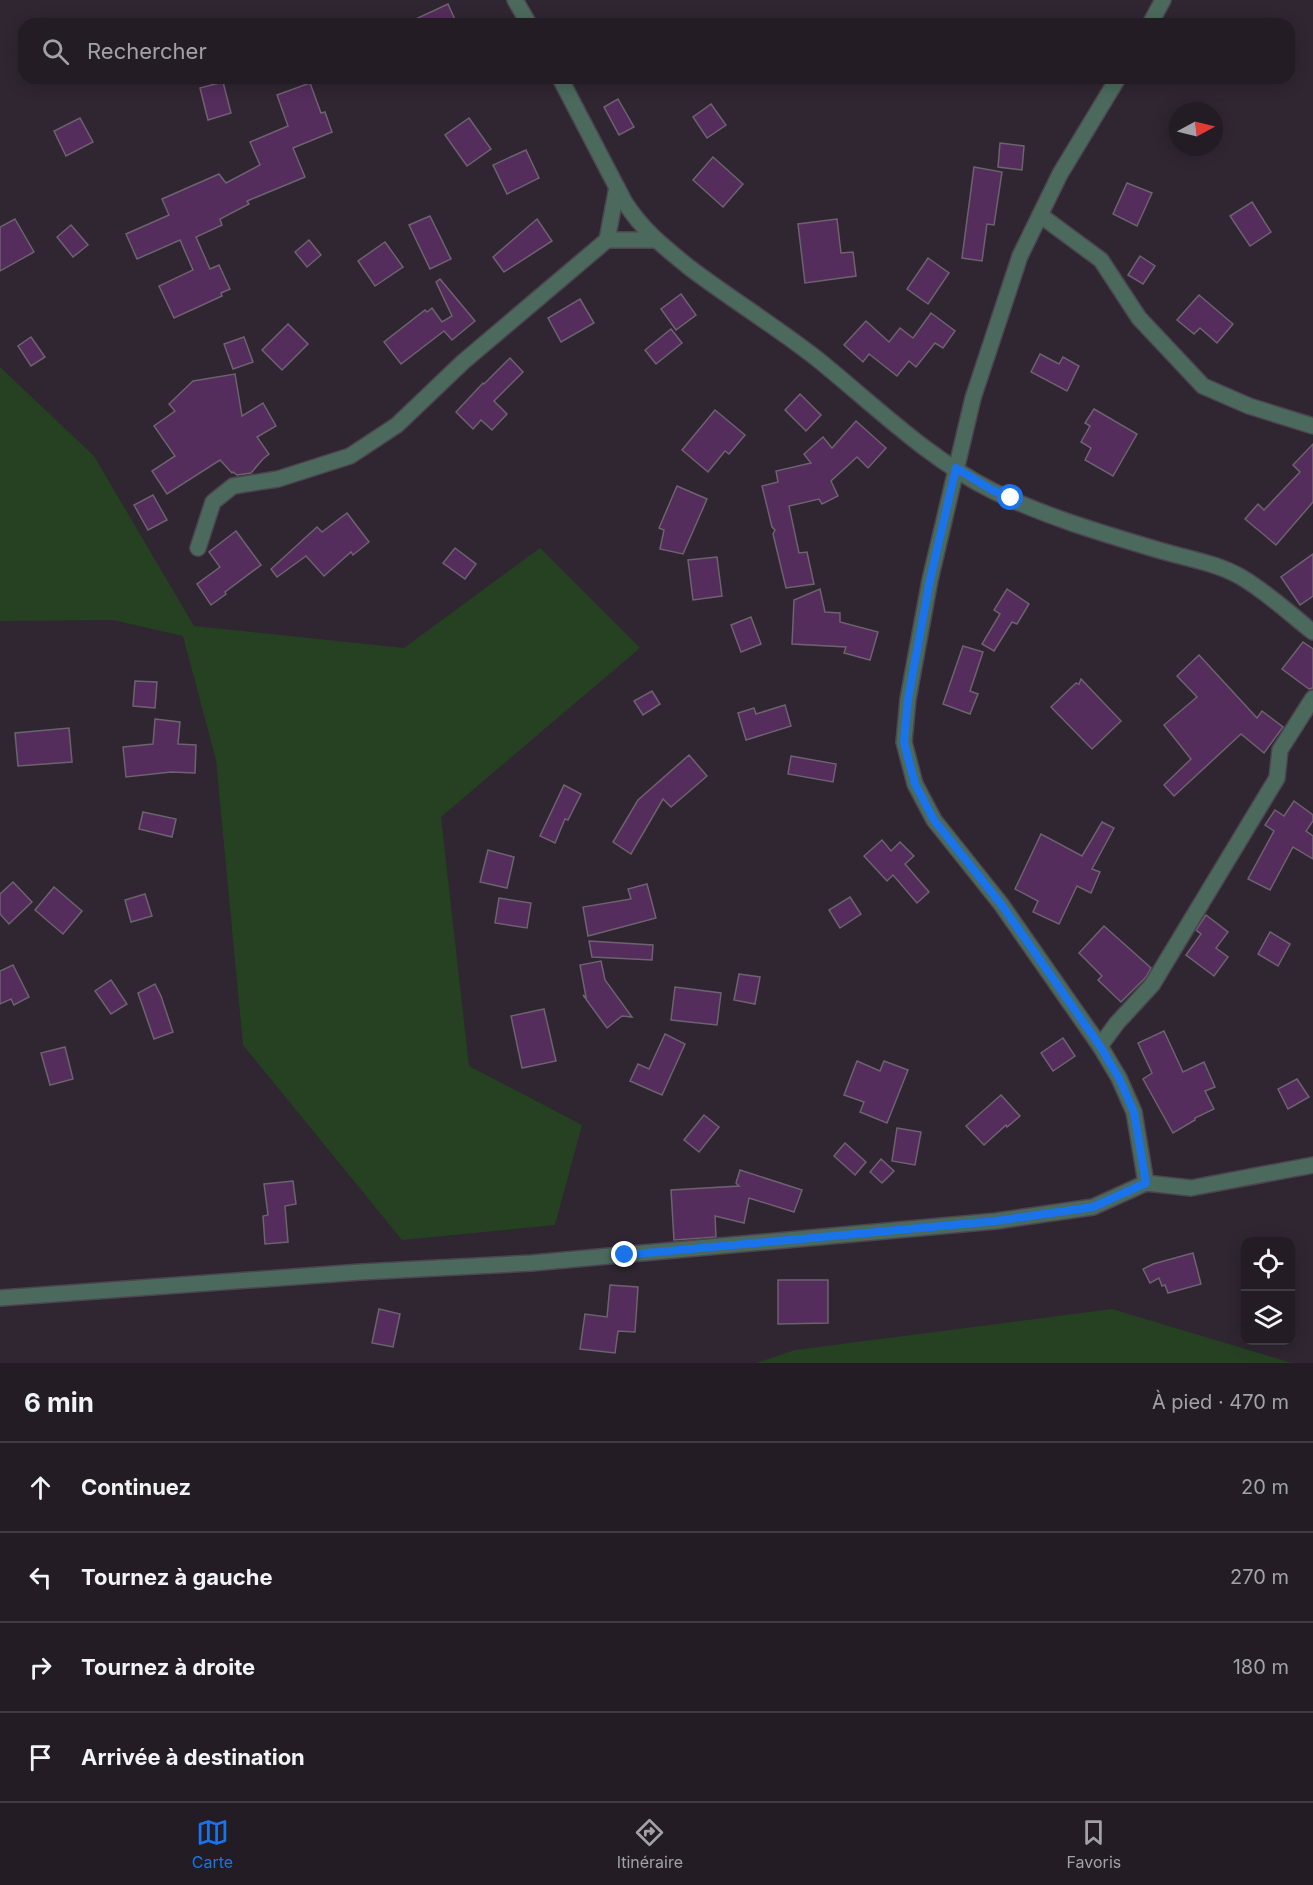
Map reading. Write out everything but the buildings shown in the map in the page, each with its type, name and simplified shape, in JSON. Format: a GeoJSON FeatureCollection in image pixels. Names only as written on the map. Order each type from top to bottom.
{"type":"FeatureCollection","features":[{"type":"Feature","properties":{"kind":"street"},"geometry":{"type":"LineString","coordinates":[[515,0],[526,18]]}},
{"type":"Feature","properties":{"kind":"street"},"geometry":{"type":"LineString","coordinates":[[1153,18],[1163,0]]}},
{"type":"Feature","properties":{"kind":"street"},"geometry":{"type":"LineString","coordinates":[[563,84],[634,217],[655,240],[703,278],[815,358],[872,406],[956,468],[992,490],[1041,510],[1108,535],[1219,567],[1241,578],[1313,632]]}},
{"type":"Feature","properties":{"kind":"street"},"geometry":{"type":"LineString","coordinates":[[1114,84],[1060,174],[1020,256],[973,398],[930,580],[908,699],[904,742],[915,784],[934,820],[1001,904],[1100,1046],[1119,1078],[1134,1112],[1146,1183]]}},
{"type":"Feature","properties":{"kind":"street"},"geometry":{"type":"LineString","coordinates":[[198,548],[213,502],[233,486],[278,479],[350,456],[398,425],[463,362],[607,240],[617,187]]}},
{"type":"Feature","properties":{"kind":"street"},"geometry":{"type":"LineString","coordinates":[[1040,215],[1101,260],[1139,318],[1203,386],[1249,406],[1313,426]]}},
{"type":"Feature","properties":{"kind":"street"},"geometry":{"type":"LineString","coordinates":[[607,240],[655,240]]}},
{"type":"Feature","properties":{"kind":"street"},"geometry":{"type":"LineString","coordinates":[[1100,1046],[1117,1023],[1152,985],[1189,927],[1277,778],[1280,750],[1313,698]]}},
{"type":"Feature","properties":{"kind":"street"},"geometry":{"type":"LineString","coordinates":[[0,1298],[350,1273],[532,1263],[996,1221],[1093,1207],[1146,1183],[1191,1188],[1313,1165]]}},
{"type":"Feature","properties":{"kind":"green space"},"geometry":{"type":"Polygon","coordinates":[[[0,367],[94,456],[194,626],[404,648],[540,548],[640,648],[441,817],[469,1066],[582,1125],[555,1225],[402,1240],[243,1045],[216,760],[183,636],[113,620],[0,621],[0,367]]]}},
{"type":"Feature","properties":{"kind":"green space"},"geometry":{"type":"Polygon","coordinates":[[[1112,1309],[1292,1363],[756,1363],[795,1350],[1112,1309]]]}},
{"type":"Feature","properties":{"kind":"route"},"geometry":{"type":"LineString","coordinates":[[625,1255],[996,1221],[1093,1207],[1146,1183],[1134,1112],[1119,1078],[1100,1046],[1001,904],[934,820],[915,784],[904,742],[908,699],[930,580],[956,468],[992,490],[1011,498]]}}]}
